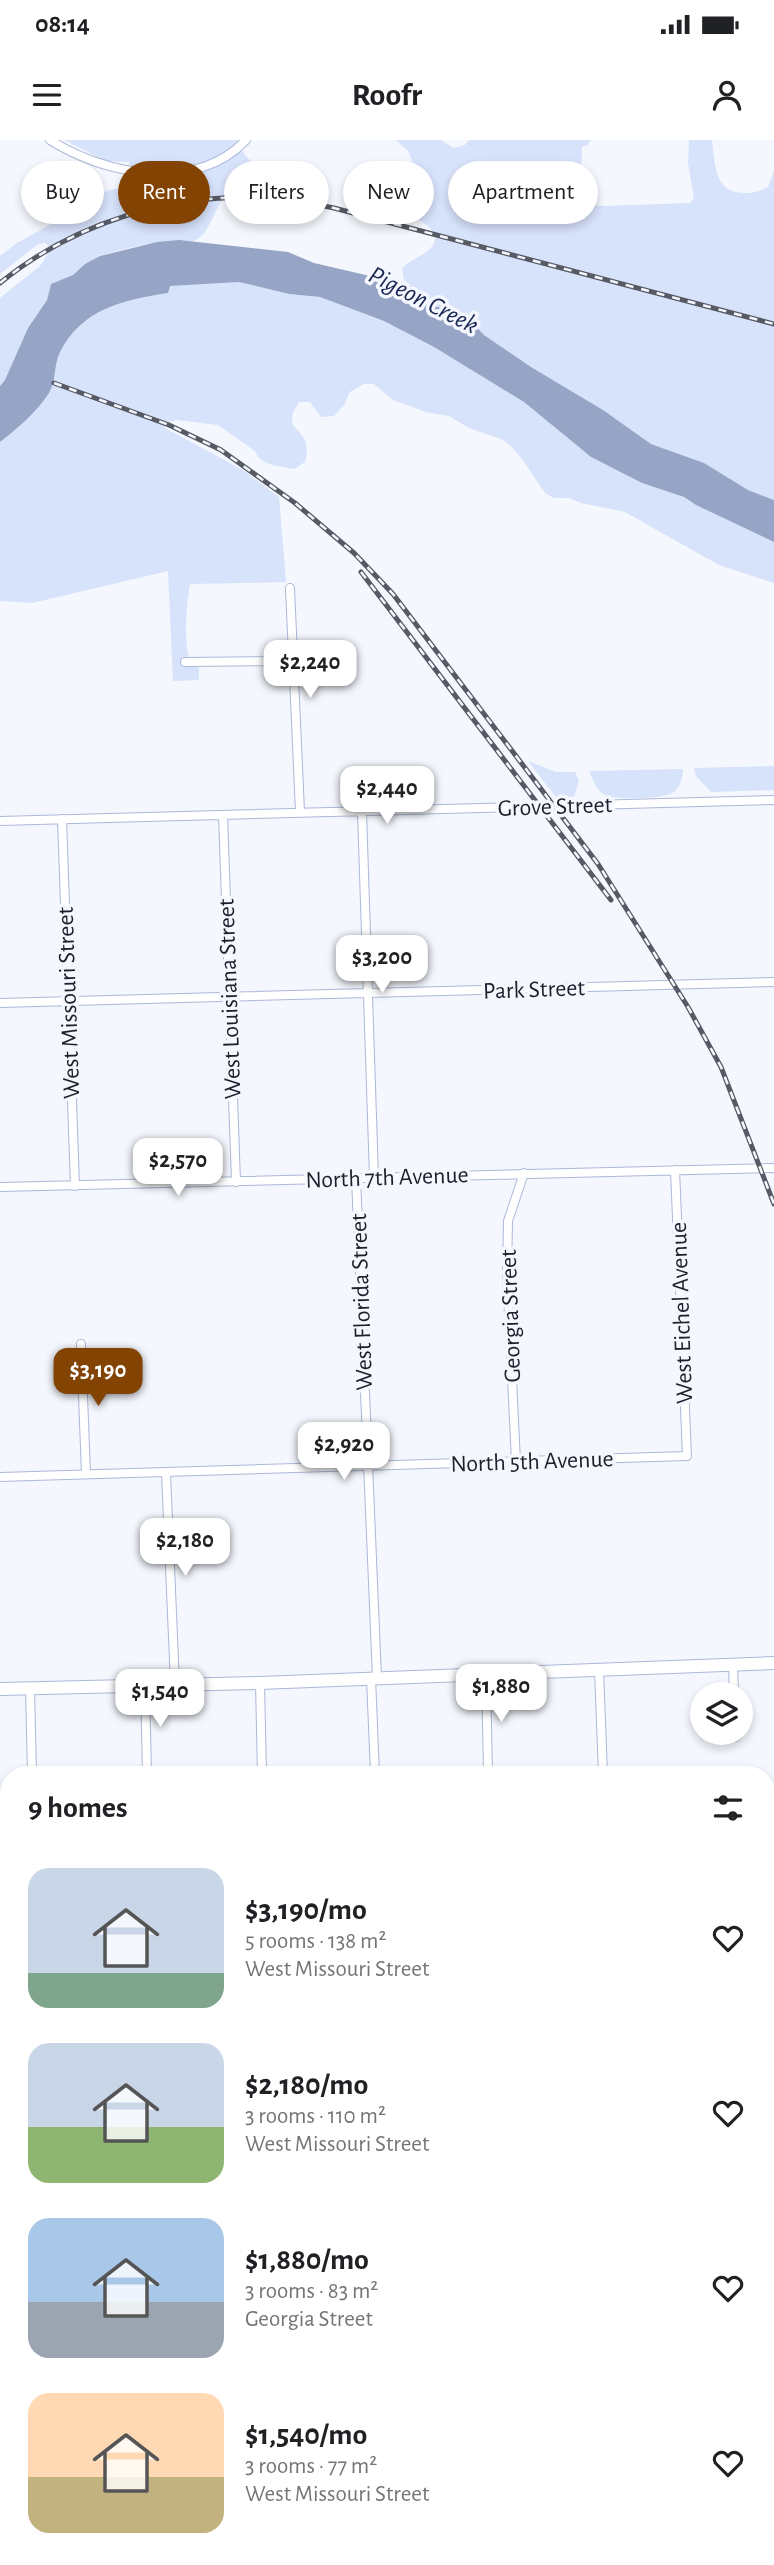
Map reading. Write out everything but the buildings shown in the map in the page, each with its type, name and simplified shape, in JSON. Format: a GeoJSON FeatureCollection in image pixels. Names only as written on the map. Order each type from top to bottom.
{"type":"FeatureCollection","features":[{"type":"Feature","properties":{"kind":"main road"},"geometry":{"type":"LineString","coordinates":[[0,1689],[260,1683],[774,1663]]}},
{"type":"Feature","properties":{"kind":"street"},"geometry":{"type":"LineString","coordinates":[[50,140],[102,165],[173,173],[211,164],[230,154],[246,140]]}},
{"type":"Feature","properties":{"kind":"street"},"geometry":{"type":"LineString","coordinates":[[290,588],[300,812]]}},
{"type":"Feature","properties":{"kind":"street"},"geometry":{"type":"LineString","coordinates":[[185,662],[294,661]]}},
{"type":"Feature","properties":{"kind":"street","name":"Grove Street"},"geometry":{"type":"LineString","coordinates":[[0,821],[774,800]]}},
{"type":"Feature","properties":{"kind":"street","name":"West Florida Street"},"geometry":{"type":"LineString","coordinates":[[362,812],[374,1178]]}},
{"type":"Feature","properties":{"kind":"street","name":"West Louisiana Street"},"geometry":{"type":"LineString","coordinates":[[223,815],[236,1182]]}},
{"type":"Feature","properties":{"kind":"street","name":"West Missouri Street"},"geometry":{"type":"LineString","coordinates":[[62,819],[75,1186]]}},
{"type":"Feature","properties":{"kind":"street","name":"Park Street"},"geometry":{"type":"LineString","coordinates":[[0,1003],[774,982]]}},
{"type":"Feature","properties":{"kind":"street","name":"North 7th Avenue"},"geometry":{"type":"LineString","coordinates":[[0,1188],[774,1168]]}},
{"type":"Feature","properties":{"kind":"street","name":"West Eichel Avenue"},"geometry":{"type":"LineString","coordinates":[[675,1170],[687,1456]]}},
{"type":"Feature","properties":{"kind":"street","name":"Georgia Street"},"geometry":{"type":"LineString","coordinates":[[516,1462],[507,1273],[508,1221],[524,1173]]}},
{"type":"Feature","properties":{"kind":"street","name":"West Florida Street"},"geometry":{"type":"LineString","coordinates":[[356,1178],[368,1466],[375,1766]]}},
{"type":"Feature","properties":{"kind":"street"},"geometry":{"type":"LineString","coordinates":[[81,1344],[86,1474]]}},
{"type":"Feature","properties":{"kind":"street","name":"North 5th Avenue"},"geometry":{"type":"LineString","coordinates":[[0,1477],[687,1456]]}},
{"type":"Feature","properties":{"kind":"street"},"geometry":{"type":"LineString","coordinates":[[166,1472],[175,1685]]}},
{"type":"Feature","properties":{"kind":"street"},"geometry":{"type":"LineString","coordinates":[[733,1665],[734,1682]]}},
{"type":"Feature","properties":{"kind":"street"},"geometry":{"type":"LineString","coordinates":[[599,1670],[603,1766]]}},
{"type":"Feature","properties":{"kind":"street"},"geometry":{"type":"LineString","coordinates":[[486,1674],[488,1766]]}},
{"type":"Feature","properties":{"kind":"street"},"geometry":{"type":"LineString","coordinates":[[260,1683],[262,1766]]}},
{"type":"Feature","properties":{"kind":"street"},"geometry":{"type":"LineString","coordinates":[[145,1685],[147,1766]]}},
{"type":"Feature","properties":{"kind":"street"},"geometry":{"type":"LineString","coordinates":[[30,1688],[32,1766]]}},
{"type":"Feature","properties":{"kind":"shaded area"},"geometry":{"type":"Polygon","coordinates":[[[64,140],[239,140],[240,146],[251,161],[224,161],[224,198],[210,223],[210,161],[106,161],[64,140]]]}},
{"type":"Feature","properties":{"kind":"shaded area"},"geometry":{"type":"Polygon","coordinates":[[[396,140],[441,140],[454,148],[465,145],[469,140],[591,140],[588,145],[582,147],[581,161],[448,161],[448,224],[598,224],[598,206],[690,203],[694,198],[688,163],[689,140],[712,140],[718,176],[728,189],[735,192],[752,193],[768,187],[774,170],[774,500],[748,490],[704,463],[651,444],[603,410],[484,335],[468,318],[453,309],[437,307],[404,280],[402,269],[426,252],[435,239],[430,228],[425,224],[434,224],[434,161],[412,161],[408,151],[396,140]]]}},
{"type":"Feature","properties":{"kind":"shaded area"},"geometry":{"type":"Polygon","coordinates":[[[118,188],[118,224],[209,224],[205,232],[193,241],[154,243],[102,255],[71,276],[51,284],[47,300],[28,328],[0,386],[0,298],[40,266],[51,249],[45,243],[38,244],[0,274],[0,256],[51,224],[104,224],[104,192],[118,188]]]}},
{"type":"Feature","properties":{"kind":"shaded area"},"geometry":{"type":"Polygon","coordinates":[[[239,282],[289,294],[320,297],[384,321],[434,347],[524,402],[591,457],[642,483],[684,497],[774,542],[774,583],[719,565],[625,512],[569,498],[554,498],[545,493],[522,459],[501,439],[469,428],[449,416],[426,412],[393,400],[374,384],[364,384],[350,392],[344,405],[334,416],[321,417],[310,402],[299,402],[292,419],[304,439],[307,452],[305,462],[294,469],[261,460],[255,451],[218,425],[177,420],[170,422],[165,428],[243,470],[279,497],[286,582],[190,584],[186,614],[187,647],[191,665],[199,668],[199,680],[173,681],[168,571],[32,603],[0,601],[0,442],[26,420],[51,388],[60,352],[69,337],[93,316],[106,309],[136,299],[168,293],[169,286],[239,282]]]}},
{"type":"Feature","properties":{"kind":"shaded area"},"geometry":{"type":"Polygon","coordinates":[[[528,761],[556,772],[575,772],[579,781],[574,797],[559,801],[528,761]]]}},
{"type":"Feature","properties":{"kind":"shaded area"},"geometry":{"type":"Polygon","coordinates":[[[774,766],[774,790],[711,792],[696,776],[694,768],[774,766]]]}},
{"type":"Feature","properties":{"kind":"shaded area"},"geometry":{"type":"Polygon","coordinates":[[[683,769],[679,785],[672,793],[638,798],[605,795],[597,788],[589,771],[683,769]]]}},
{"type":"Feature","properties":{"kind":"water","name":"Pigeon Creek"},"geometry":{"type":"Polygon","coordinates":[[[179,240],[288,252],[314,263],[370,276],[384,284],[411,286],[437,307],[453,309],[468,318],[484,335],[603,410],[651,444],[704,463],[748,490],[774,500],[774,542],[684,497],[642,483],[591,457],[524,402],[434,347],[384,321],[320,297],[289,294],[239,282],[170,286],[168,293],[121,303],[93,316],[69,337],[60,352],[51,388],[44,400],[0,442],[0,386],[28,328],[47,300],[51,284],[73,275],[100,256],[157,242],[179,240]]]}},
{"type":"Feature","properties":{"kind":"railway"},"geometry":{"type":"LineString","coordinates":[[0,283],[60,243],[127,215],[198,200],[270,198],[334,208],[774,324]]}},
{"type":"Feature","properties":{"kind":"railway"},"geometry":{"type":"LineString","coordinates":[[54,383],[169,425],[221,450],[295,503],[354,553],[393,594],[598,864],[688,1007],[721,1067],[774,1204]]}},
{"type":"Feature","properties":{"kind":"railway"},"geometry":{"type":"LineString","coordinates":[[361,572],[611,900]]}}]}
